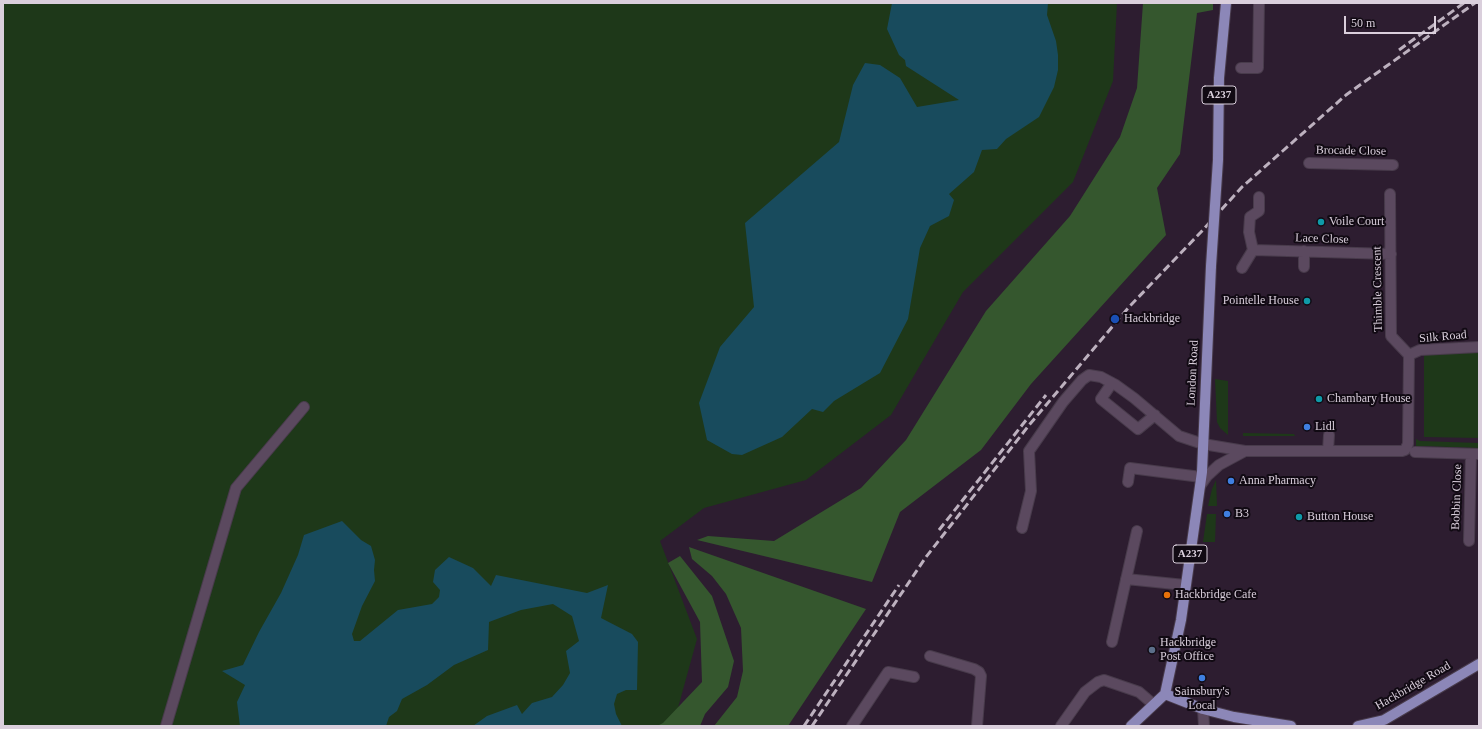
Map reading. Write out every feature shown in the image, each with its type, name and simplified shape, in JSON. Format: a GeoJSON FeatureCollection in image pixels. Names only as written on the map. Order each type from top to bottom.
{"type":"FeatureCollection","features":[{"type":"Feature","properties":{"kind":"main road","name":"London Road"},"geometry":{"type":"LineString","coordinates":[[1166,694],[1181,620],[1201,477],[1204,444],[1211,266],[1218,160],[1219,78],[1226,3]]}},
{"type":"Feature","properties":{"kind":"main road","name":"Hackbridge Road"},"geometry":{"type":"LineString","coordinates":[[1358,726],[1384,720],[1479,664]]}},
{"type":"Feature","properties":{"kind":"main road"},"geometry":{"type":"LineString","coordinates":[[1131,726],[1153,704],[1166,694],[1203,709],[1234,717],[1291,726]]}},
{"type":"Feature","properties":{"kind":"street"},"geometry":{"type":"LineString","coordinates":[[1240,68],[1258,68],[1259,3]]}},
{"type":"Feature","properties":{"kind":"street","name":"Brocade Close"},"geometry":{"type":"LineString","coordinates":[[1309,163],[1393,165]]}},
{"type":"Feature","properties":{"kind":"street","name":"Thimble Crescent"},"geometry":{"type":"LineString","coordinates":[[1390,194],[1390,336],[1409,355]]}},
{"type":"Feature","properties":{"kind":"street"},"geometry":{"type":"LineString","coordinates":[[1242,268],[1253,250],[1250,232],[1250,217],[1259,211],[1259,197]]}},
{"type":"Feature","properties":{"kind":"street","name":"Lace Close"},"geometry":{"type":"LineString","coordinates":[[1253,250],[1391,254]]}},
{"type":"Feature","properties":{"kind":"street"},"geometry":{"type":"LineString","coordinates":[[1304,251],[1304,267]]}},
{"type":"Feature","properties":{"kind":"street","name":"Silk Road"},"geometry":{"type":"LineString","coordinates":[[1409,355],[1420,350],[1479,347]]}},
{"type":"Feature","properties":{"kind":"street"},"geometry":{"type":"LineString","coordinates":[[1409,355],[1408,444],[1410,450]]}},
{"type":"Feature","properties":{"kind":"street"},"geometry":{"type":"LineString","coordinates":[[1022,528],[1031,491],[1028,451],[1063,402],[1082,380],[1089,375],[1101,376],[1112,383],[1180,436],[1204,444],[1245,451],[1410,450],[1475,454]]}},
{"type":"Feature","properties":{"kind":"street"},"geometry":{"type":"LineString","coordinates":[[1112,383],[1101,400],[1138,429],[1154,415]]}},
{"type":"Feature","properties":{"kind":"street"},"geometry":{"type":"LineString","coordinates":[[166,726],[236,488],[304,407]]}},
{"type":"Feature","properties":{"kind":"street"},"geometry":{"type":"LineString","coordinates":[[1328,451],[1329,435]]}},
{"type":"Feature","properties":{"kind":"street"},"geometry":{"type":"LineString","coordinates":[[1199,487],[1207,476],[1220,465],[1245,451]]}},
{"type":"Feature","properties":{"kind":"street","name":"Bobbin Close"},"geometry":{"type":"LineString","coordinates":[[1469,541],[1475,454]]}},
{"type":"Feature","properties":{"kind":"street"},"geometry":{"type":"LineString","coordinates":[[1128,482],[1130,468],[1201,477]]}},
{"type":"Feature","properties":{"kind":"street"},"geometry":{"type":"LineString","coordinates":[[1112,642],[1137,530]]}},
{"type":"Feature","properties":{"kind":"street"},"geometry":{"type":"LineString","coordinates":[[1126,579],[1185,585]]}},
{"type":"Feature","properties":{"kind":"street"},"geometry":{"type":"LineString","coordinates":[[930,656],[974,669],[981,676],[977,726]]}},
{"type":"Feature","properties":{"kind":"street"},"geometry":{"type":"LineString","coordinates":[[852,726],[888,672],[914,677]]}},
{"type":"Feature","properties":{"kind":"street"},"geometry":{"type":"LineString","coordinates":[[1060,726],[1085,692],[1095,684],[1104,680],[1139,692],[1153,704]]}},
{"type":"Feature","properties":{"kind":"street"},"geometry":{"type":"LineString","coordinates":[[1203,709],[1204,726]]}},
{"type":"Feature","properties":{"kind":"green space"},"geometry":{"type":"Polygon","coordinates":[[[3,3],[1117,3],[1113,81],[1073,182],[963,292],[891,415],[806,480],[704,508],[660,541],[697,639],[673,726],[3,726],[3,3]]]}},
{"type":"Feature","properties":{"kind":"green space"},"geometry":{"type":"Polygon","coordinates":[[[1143,3],[1213,3],[1213,10],[1197,13],[1180,154],[1157,188],[1166,235],[1031,384],[981,450],[900,512],[872,582],[697,540],[708,536],[774,541],[861,488],[906,440],[986,311],[1070,216],[1120,137],[1137,88],[1143,3]]]}},
{"type":"Feature","properties":{"kind":"green space"},"geometry":{"type":"Polygon","coordinates":[[[1479,351],[1479,438],[1424,437],[1424,355],[1479,351]]]}},
{"type":"Feature","properties":{"kind":"green space"},"geometry":{"type":"Polygon","coordinates":[[[1215,379],[1228,381],[1228,435],[1220,428],[1217,422],[1215,379]]]}},
{"type":"Feature","properties":{"kind":"green space"},"geometry":{"type":"Polygon","coordinates":[[[1243,433],[1294,434],[1295,436],[1243,436],[1243,433]]]}},
{"type":"Feature","properties":{"kind":"green space"},"geometry":{"type":"Polygon","coordinates":[[[1416,439],[1420,441],[1479,443],[1479,448],[1422,446],[1416,449],[1416,439]]]}},
{"type":"Feature","properties":{"kind":"green space"},"geometry":{"type":"Polygon","coordinates":[[[1216,480],[1217,506],[1208,506],[1212,489],[1216,480]]]}},
{"type":"Feature","properties":{"kind":"green space"},"geometry":{"type":"Polygon","coordinates":[[[1207,514],[1216,514],[1215,542],[1203,542],[1207,514]]]}},
{"type":"Feature","properties":{"kind":"green space"},"geometry":{"type":"Polygon","coordinates":[[[689,547],[866,609],[788,726],[714,726],[737,697],[743,671],[741,628],[726,594],[712,576],[692,559],[689,547]]]}},
{"type":"Feature","properties":{"kind":"green space"},"geometry":{"type":"Polygon","coordinates":[[[680,556],[712,596],[734,661],[728,687],[705,714],[700,726],[657,726],[663,723],[702,682],[700,622],[668,563],[680,556]]]}},
{"type":"Feature","properties":{"kind":"water"},"geometry":{"type":"Polygon","coordinates":[[[892,3],[1048,3],[1047,15],[1056,41],[1058,55],[1058,70],[1054,87],[1039,117],[1006,139],[997,149],[982,150],[974,172],[949,194],[954,200],[949,216],[930,226],[920,248],[908,319],[880,373],[834,401],[823,412],[812,409],[782,437],[742,455],[732,454],[707,440],[699,403],[720,347],[754,307],[745,223],[839,142],[853,85],[865,63],[880,65],[900,78],[917,107],[959,100],[906,66],[905,60],[899,55],[887,29],[892,3]]]}},
{"type":"Feature","properties":{"kind":"water"},"geometry":{"type":"Polygon","coordinates":[[[342,521],[361,540],[371,546],[375,560],[375,581],[362,606],[352,634],[354,641],[360,641],[398,610],[432,604],[439,597],[440,590],[433,582],[435,570],[449,557],[473,568],[491,586],[496,575],[587,593],[608,585],[601,618],[632,634],[638,642],[637,690],[626,690],[617,694],[614,704],[616,714],[622,726],[473,726],[487,716],[517,705],[522,714],[532,703],[552,697],[563,685],[570,673],[566,651],[579,641],[572,616],[553,604],[521,610],[489,622],[488,650],[454,665],[427,685],[402,699],[397,711],[389,717],[386,726],[240,726],[237,702],[245,685],[222,671],[243,665],[259,632],[281,593],[298,555],[304,535],[342,521]]]}},
{"type":"Feature","properties":{"kind":"railway"},"geometry":{"type":"LineString","coordinates":[[1399,50],[1464,3]]}},
{"type":"Feature","properties":{"kind":"railway"},"geometry":{"type":"LineString","coordinates":[[812,726],[926,557],[1030,424],[1129,307],[1242,187],[1346,95],[1475,3]]}},
{"type":"Feature","properties":{"kind":"railway"},"geometry":{"type":"LineString","coordinates":[[939,530],[1046,395]]}},
{"type":"Feature","properties":{"kind":"railway"},"geometry":{"type":"LineString","coordinates":[[804,726],[899,585]]}},
{"type":"Feature","properties":{"kind":"place","name":"Voile Court"},"geometry":{"type":"Point","coordinates":[1321,222]}},
{"type":"Feature","properties":{"kind":"place","name":"Pointelle House"},"geometry":{"type":"Point","coordinates":[1307,301]}},
{"type":"Feature","properties":{"kind":"place","name":"Hackbridge"},"geometry":{"type":"Point","coordinates":[1115,319]}},
{"type":"Feature","properties":{"kind":"place","name":"Chambary House"},"geometry":{"type":"Point","coordinates":[1319,399]}},
{"type":"Feature","properties":{"kind":"place","name":"Lidl"},"geometry":{"type":"Point","coordinates":[1307,427]}},
{"type":"Feature","properties":{"kind":"place","name":"Anna Pharmacy"},"geometry":{"type":"Point","coordinates":[1231,481]}},
{"type":"Feature","properties":{"kind":"place","name":"B3"},"geometry":{"type":"Point","coordinates":[1227,514]}},
{"type":"Feature","properties":{"kind":"place","name":"Button House"},"geometry":{"type":"Point","coordinates":[1299,517]}},
{"type":"Feature","properties":{"kind":"place","name":"Hackbridge Cafe"},"geometry":{"type":"Point","coordinates":[1167,595]}},
{"type":"Feature","properties":{"kind":"place","name":"Hackbridge Post Office"},"geometry":{"type":"Point","coordinates":[1152,650]}},
{"type":"Feature","properties":{"kind":"place","name":"Sainsbury's Local"},"geometry":{"type":"Point","coordinates":[1202,678]}}]}
